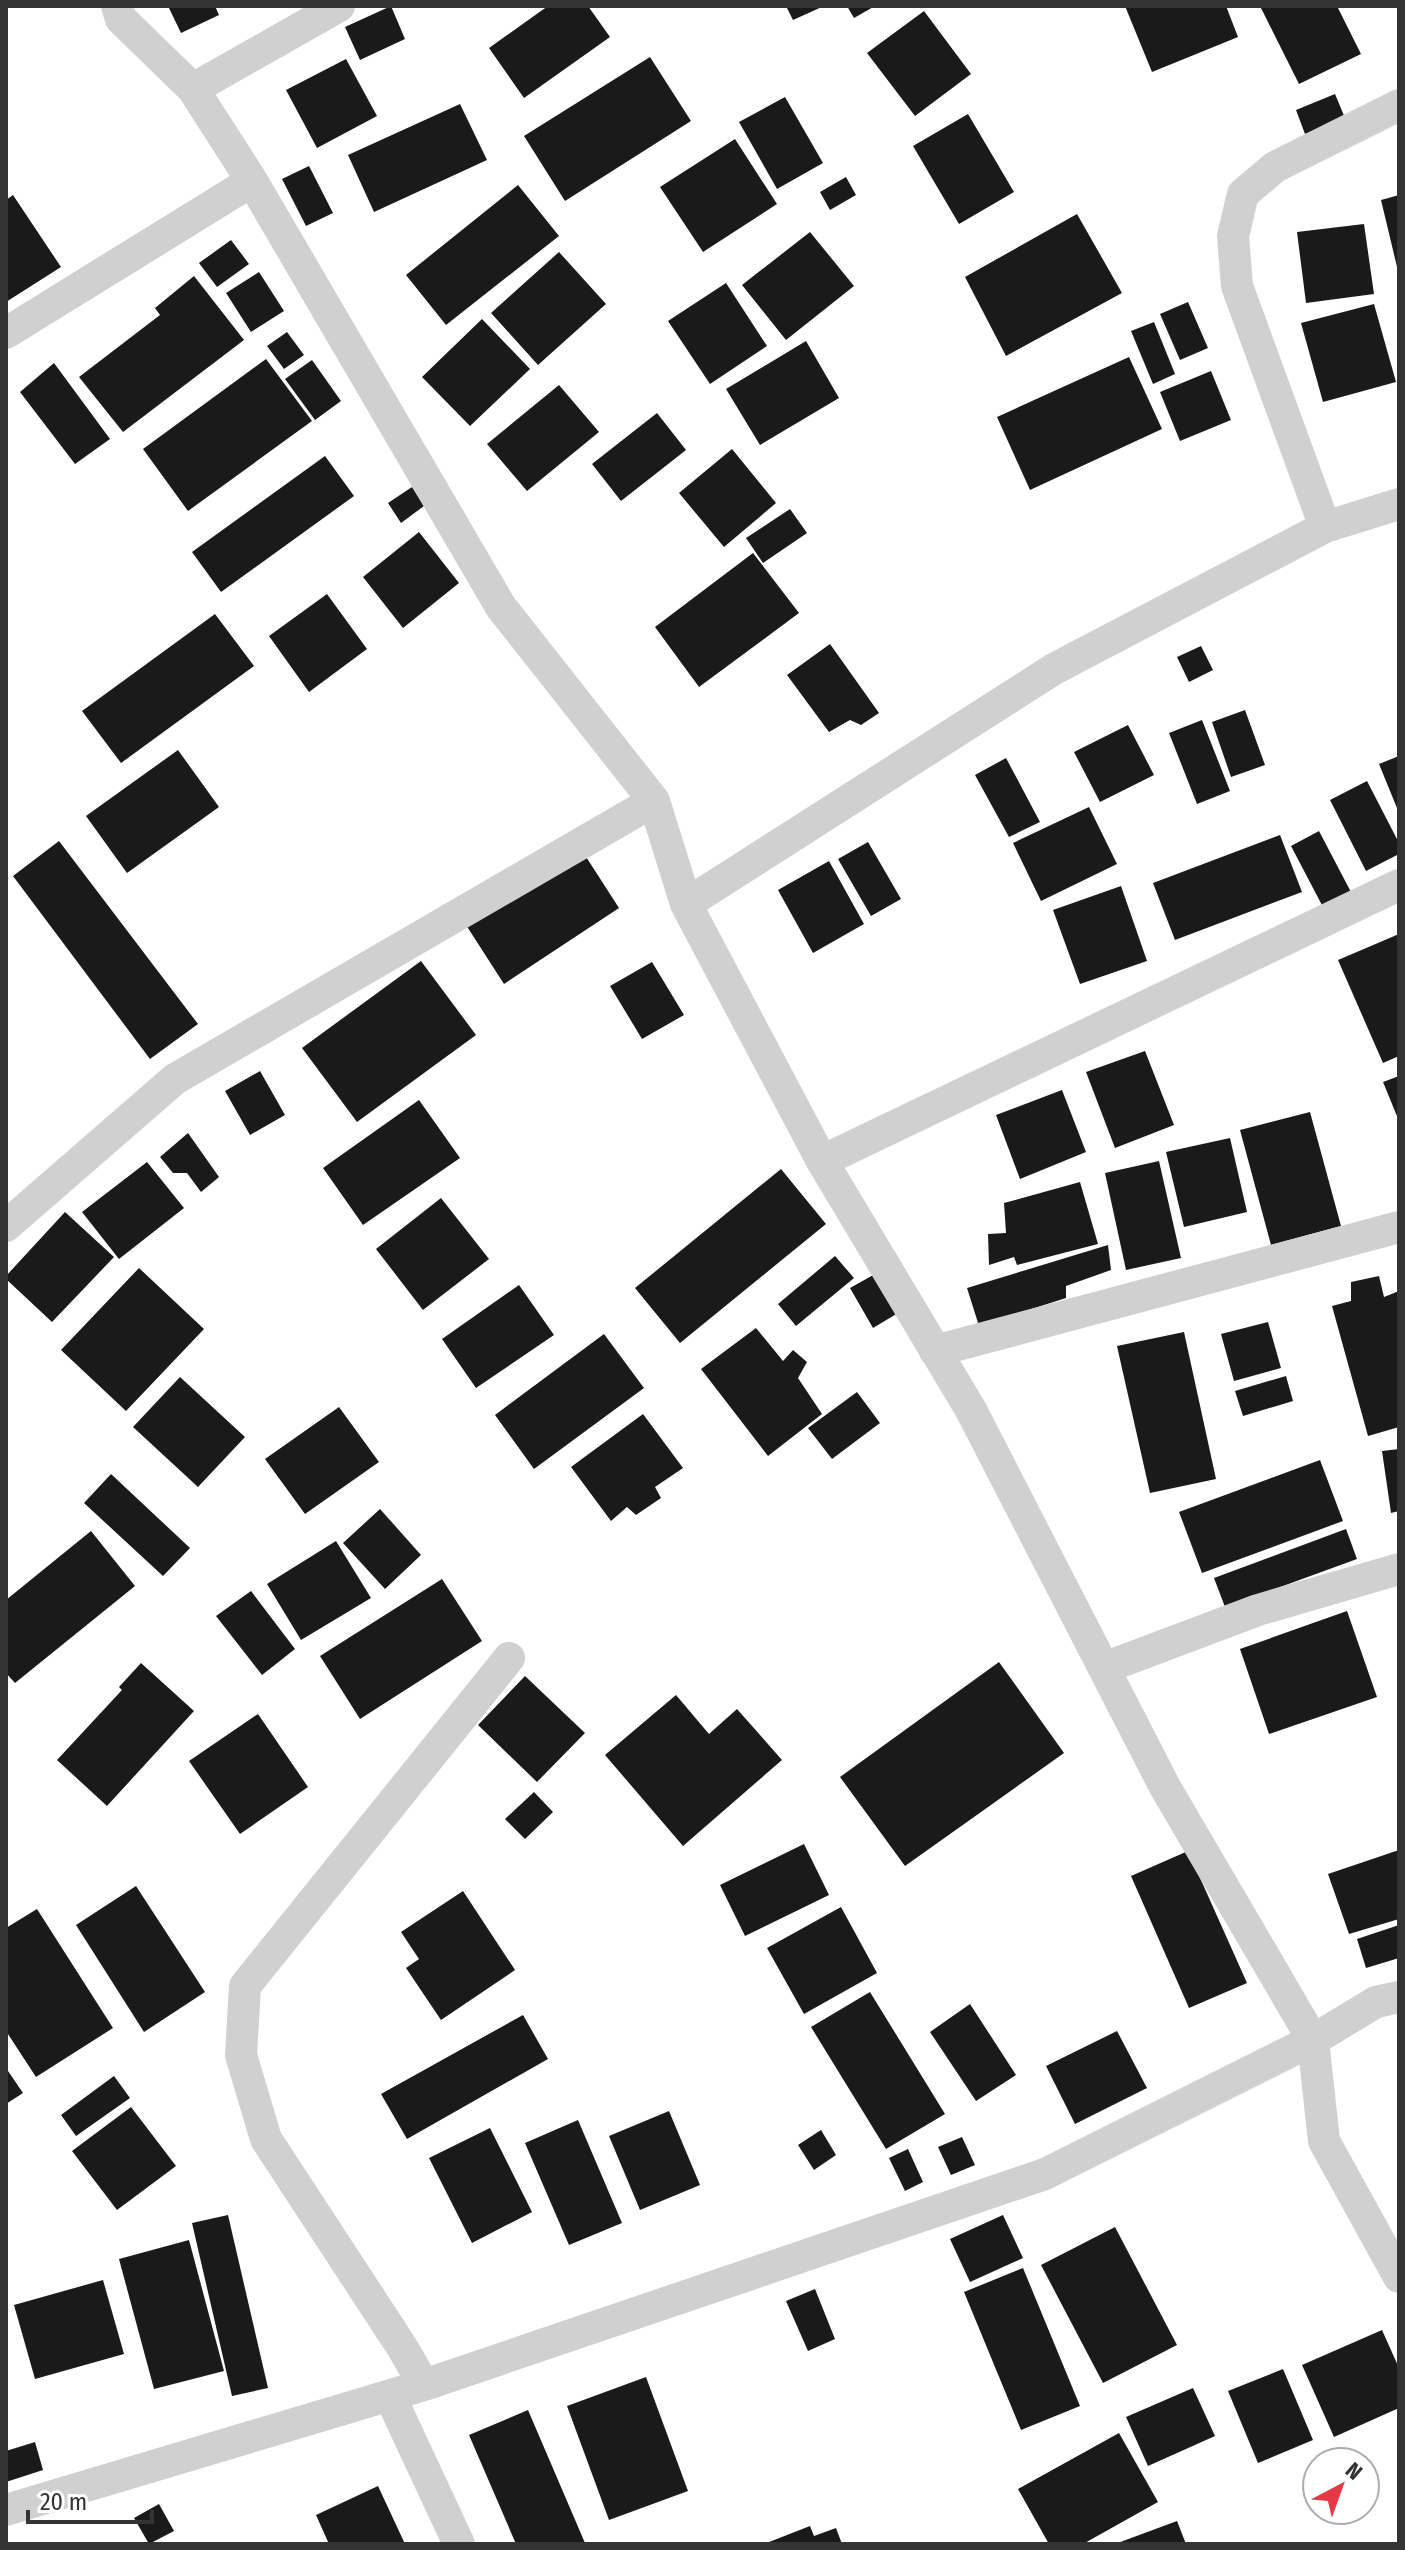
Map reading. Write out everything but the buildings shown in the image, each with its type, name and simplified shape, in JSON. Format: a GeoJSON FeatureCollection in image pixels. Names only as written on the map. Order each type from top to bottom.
{"type":"FeatureCollection","features":[{"type":"Feature","properties":{"kind":"street"},"geometry":{"type":"LineString","coordinates":[[117,6],[121,19],[193,89],[252,181],[501,607],[654,801],[686,904],[822,1161],[971,1410],[1165,1787],[1313,2040],[1324,2141],[1399,2277]]}},
{"type":"Feature","properties":{"kind":"street"},"geometry":{"type":"LineString","coordinates":[[193,89],[339,6]]}},
{"type":"Feature","properties":{"kind":"street"},"geometry":{"type":"LineString","coordinates":[[1325,527],[1237,286],[1233,236],[1243,194],[1275,167],[1399,105]]}},
{"type":"Feature","properties":{"kind":"street"},"geometry":{"type":"LineString","coordinates":[[6,333],[252,181]]}},
{"type":"Feature","properties":{"kind":"street"},"geometry":{"type":"LineString","coordinates":[[686,904],[1054,669],[1325,527],[1399,504]]}},
{"type":"Feature","properties":{"kind":"street"},"geometry":{"type":"LineString","coordinates":[[6,1226],[175,1079],[654,801]]}},
{"type":"Feature","properties":{"kind":"street"},"geometry":{"type":"LineString","coordinates":[[822,1161],[1399,885]]}},
{"type":"Feature","properties":{"kind":"street"},"geometry":{"type":"LineString","coordinates":[[935,1351],[1399,1227]]}},
{"type":"Feature","properties":{"kind":"street"},"geometry":{"type":"LineString","coordinates":[[1104,1668],[1258,1610],[1399,1569]]}},
{"type":"Feature","properties":{"kind":"street"},"geometry":{"type":"LineString","coordinates":[[424,2385],[266,2139],[241,2055],[245,1986],[509,1658]]}},
{"type":"Feature","properties":{"kind":"street"},"geometry":{"type":"LineString","coordinates":[[6,2510],[390,2396],[1045,2174],[1313,2040],[1376,2002],[1399,1997]]}},
{"type":"Feature","properties":{"kind":"street"},"geometry":{"type":"LineString","coordinates":[[390,2396],[459,2544]]}}]}
